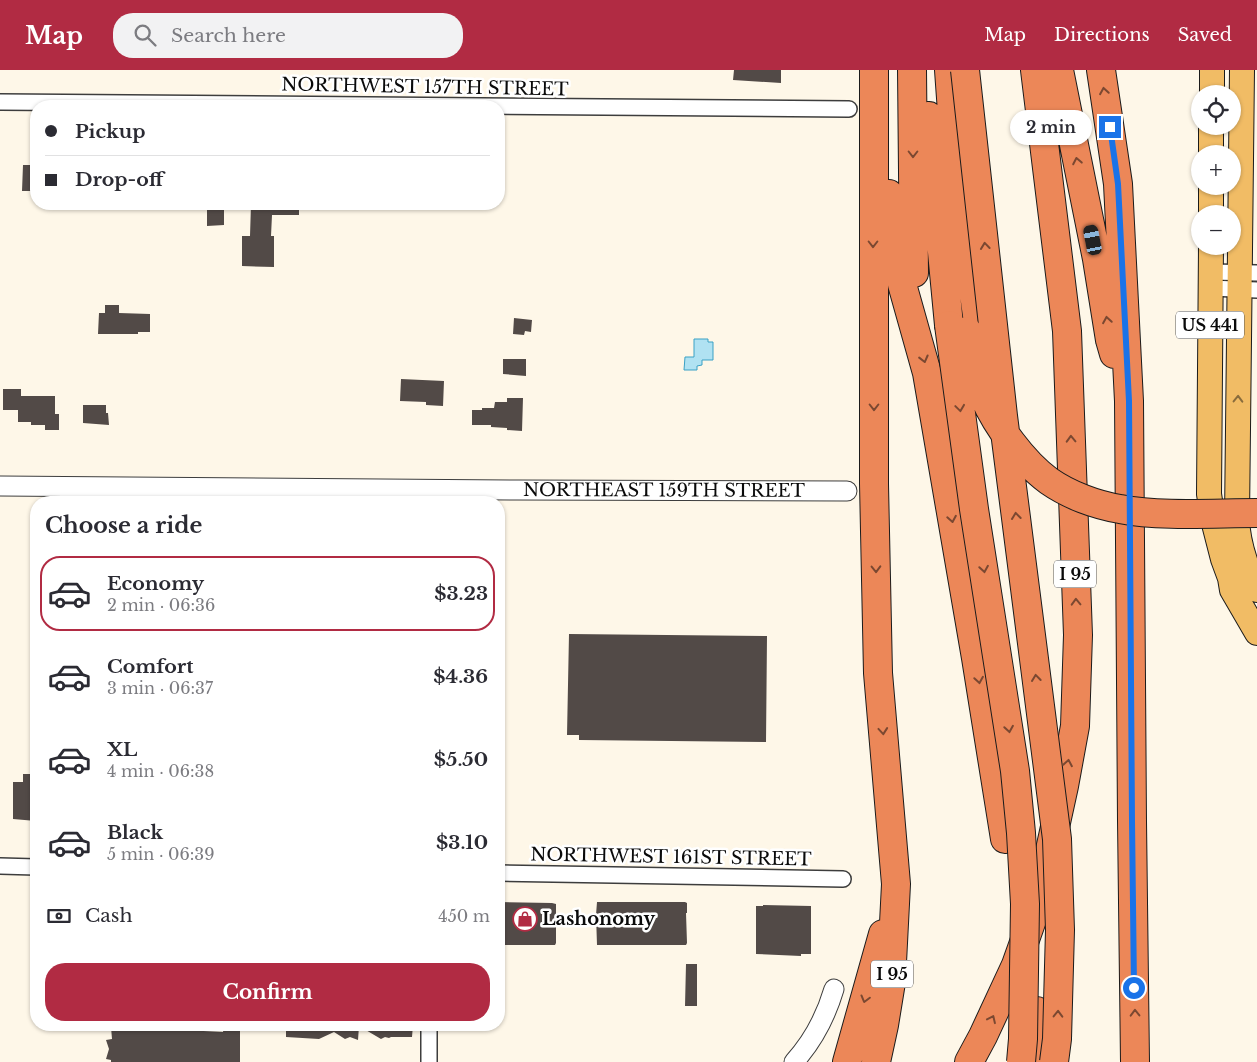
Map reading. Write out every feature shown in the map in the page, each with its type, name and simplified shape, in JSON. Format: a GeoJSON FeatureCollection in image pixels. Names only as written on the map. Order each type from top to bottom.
{"type":"FeatureCollection","features":[{"type":"Feature","properties":{"kind":"highway","name":"I 95"},"geometry":{"type":"LineString","coordinates":[[874,70],[874,484],[878,674],[896,884],[892,982],[876,1062]]}},
{"type":"Feature","properties":{"kind":"highway"},"geometry":{"type":"LineString","coordinates":[[883,70],[885,152],[891,224],[902,284],[916,328],[927,374],[976,658],[1004,839],[1047,1062]]}},
{"type":"Feature","properties":{"kind":"highway"},"geometry":{"type":"LineString","coordinates":[[949,70],[974,509],[1015,772],[1022,833],[1025,904],[1024,1039],[1021,1062]]}},
{"type":"Feature","properties":{"kind":"highway"},"geometry":{"type":"LineString","coordinates":[[965,70],[1004,426],[1057,839],[1060,930],[1057,1039],[1054,1062]]}},
{"type":"Feature","properties":{"kind":"highway","name":"I 95"},"geometry":{"type":"LineString","coordinates":[[969,1062],[1016,965],[1039,900],[1075,726],[1078,635],[1067,330],[1035,70]]}},
{"type":"Feature","properties":{"kind":"highway"},"geometry":{"type":"LineString","coordinates":[[1059,70],[1097,259],[1110,340],[1129,401]]}},
{"type":"Feature","properties":{"kind":"highway"},"geometry":{"type":"LineString","coordinates":[[1101,70],[1118,184],[1129,401],[1136,1062]]}},
{"type":"Feature","properties":{"kind":"highway"},"geometry":{"type":"LineString","coordinates":[[916,328],[913,229],[921,75]]}},
{"type":"Feature","properties":{"kind":"highway"},"geometry":{"type":"LineString","coordinates":[[921,75],[964,323],[974,366],[989,405],[998,422],[1024,458],[1049,481],[1084,499],[1120,509],[1159,513],[1257,513]]}},
{"type":"Feature","properties":{"kind":"highway"},"geometry":{"type":"LineString","coordinates":[[964,323],[990,390],[1030,443],[1059,468],[1089,485],[1122,494],[1165,498],[1257,499]]}},
{"type":"Feature","properties":{"kind":"highway"},"geometry":{"type":"LineString","coordinates":[[847,1062],[896,884]]}},
{"type":"Feature","properties":{"kind":"main road"},"geometry":{"type":"LineString","coordinates":[[1212,70],[1212,85]]}},
{"type":"Feature","properties":{"kind":"main road","name":"US 441"},"geometry":{"type":"LineString","coordinates":[[1242,70],[1248,281],[1237,447],[1237,530],[1244,558],[1257,590]]}},
{"type":"Feature","properties":{"kind":"main road","name":"US 441"},"geometry":{"type":"LineString","coordinates":[[1211,255],[1209,494],[1219,545],[1232,590],[1257,633]]}},
{"type":"Feature","properties":{"kind":"main road"},"geometry":{"type":"LineString","coordinates":[[1237,447],[1257,475]]}},
{"type":"Feature","properties":{"kind":"main road"},"geometry":{"type":"LineString","coordinates":[[1219,545],[1227,548],[1247,598],[1257,606]]}},
{"type":"Feature","properties":{"kind":"street","name":"NORTHWEST 157TH STREET"},"geometry":{"type":"LineString","coordinates":[[0,102],[30,102]]}},
{"type":"Feature","properties":{"kind":"street","name":"NORTHWEST 157TH STREET"},"geometry":{"type":"LineString","coordinates":[[505,106],[849,109]]}},
{"type":"Feature","properties":{"kind":"street"},"geometry":{"type":"LineString","coordinates":[[1211,280],[1248,281]]}},
{"type":"Feature","properties":{"kind":"street","name":"NORTHEAST 159TH STREET"},"geometry":{"type":"LineString","coordinates":[[0,486],[847,491]]}},
{"type":"Feature","properties":{"kind":"street"},"geometry":{"type":"LineString","coordinates":[[0,866],[30,867]]}},
{"type":"Feature","properties":{"kind":"street","name":"NORTHWEST 161ST STREET"},"geometry":{"type":"LineString","coordinates":[[505,873],[843,879]]}},
{"type":"Feature","properties":{"kind":"street"},"geometry":{"type":"LineString","coordinates":[[794,1062],[816,1032],[826,1012],[834,988]]}},
{"type":"Feature","properties":{"kind":"street"},"geometry":{"type":"LineString","coordinates":[[428,1031],[429,1062]]}},
{"type":"Feature","properties":{"kind":"water"},"geometry":{"type":"Polygon","coordinates":[[[694,339],[708,339],[708,342],[713,342],[713,360],[702,360],[702,365],[697,366],[697,370],[684,370],[685,357],[694,357],[694,339]]]}},
{"type":"Feature","properties":{"kind":"building"},"geometry":{"type":"Polygon","coordinates":[[[734,70],[781,70],[781,83],[733,80],[734,70]]]}},
{"type":"Feature","properties":{"kind":"building"},"geometry":{"type":"Polygon","coordinates":[[[23,165],[30,165],[30,191],[22,191],[23,165]]]}},
{"type":"Feature","properties":{"kind":"building"},"geometry":{"type":"Polygon","coordinates":[[[207,210],[224,210],[224,225],[207,226],[207,210]]]}},
{"type":"Feature","properties":{"kind":"building"},"geometry":{"type":"Polygon","coordinates":[[[251,210],[299,210],[299,215],[272,215],[271,236],[274,236],[274,267],[242,266],[242,236],[250,236],[251,210]]]}},
{"type":"Feature","properties":{"kind":"building"},"geometry":{"type":"Polygon","coordinates":[[[105,305],[119,305],[119,313],[150,314],[150,332],[138,332],[138,334],[98,334],[99,313],[105,313],[105,305]]]}},
{"type":"Feature","properties":{"kind":"building"},"geometry":{"type":"Polygon","coordinates":[[[514,318],[532,320],[531,332],[525,331],[524,335],[513,334],[514,318]]]}},
{"type":"Feature","properties":{"kind":"building"},"geometry":{"type":"Polygon","coordinates":[[[503,359],[526,359],[526,376],[503,374],[503,359]]]}},
{"type":"Feature","properties":{"kind":"building"},"geometry":{"type":"Polygon","coordinates":[[[401,379],[444,381],[443,406],[426,405],[426,402],[400,401],[401,379]]]}},
{"type":"Feature","properties":{"kind":"building"},"geometry":{"type":"Polygon","coordinates":[[[3,389],[21,389],[21,396],[55,396],[55,414],[59,414],[59,430],[45,430],[45,425],[31,425],[31,422],[18,422],[18,410],[3,410],[3,389]]]}},
{"type":"Feature","properties":{"kind":"building"},"geometry":{"type":"Polygon","coordinates":[[[507,398],[523,398],[522,431],[491,427],[491,425],[472,425],[472,410],[494,408],[495,402],[507,402],[507,398]]]}},
{"type":"Feature","properties":{"kind":"building"},"geometry":{"type":"Polygon","coordinates":[[[83,405],[106,405],[109,425],[83,423],[83,405]]]}},
{"type":"Feature","properties":{"kind":"building"},"geometry":{"type":"Polygon","coordinates":[[[569,634],[767,636],[766,742],[579,740],[579,735],[567,735],[569,634]]]}},
{"type":"Feature","properties":{"kind":"building"},"geometry":{"type":"Polygon","coordinates":[[[23,774],[30,774],[30,820],[13,819],[13,782],[23,782],[23,774]]]}},
{"type":"Feature","properties":{"kind":"building"},"geometry":{"type":"Polygon","coordinates":[[[505,902],[556,904],[555,945],[505,945],[505,902]]]}},
{"type":"Feature","properties":{"kind":"building"},"geometry":{"type":"Polygon","coordinates":[[[597,902],[685,902],[687,903],[687,943],[686,945],[597,945],[597,902]]]}},
{"type":"Feature","properties":{"kind":"building"},"geometry":{"type":"Polygon","coordinates":[[[756,906],[811,906],[811,954],[801,954],[801,956],[756,954],[756,906]]]}},
{"type":"Feature","properties":{"kind":"building"},"geometry":{"type":"Polygon","coordinates":[[[686,964],[697,964],[697,1006],[685,1006],[686,964]]]}},
{"type":"Feature","properties":{"kind":"building"},"geometry":{"type":"Polygon","coordinates":[[[111,1031],[240,1031],[240,1062],[111,1062],[111,1060],[106,1059],[109,1049],[106,1040],[112,1039],[111,1031]]]}},
{"type":"Feature","properties":{"kind":"building"},"geometry":{"type":"Polygon","coordinates":[[[286,1031],[359,1031],[358,1040],[350,1037],[345,1039],[334,1032],[319,1039],[286,1037],[286,1031]]]}},
{"type":"Feature","properties":{"kind":"building"},"geometry":{"type":"Polygon","coordinates":[[[367,1031],[412,1031],[412,1037],[385,1037],[381,1039],[367,1031]]]}},
{"type":"Feature","properties":{"kind":"place","name":"Lashonomy"},"geometry":{"type":"Point","coordinates":[525,919]}},
{"type":"Feature","properties":{"kind":"route"},"geometry":{"type":"LineString","coordinates":[[1110,127],[1118,184],[1129,401],[1134,988]]}}]}
